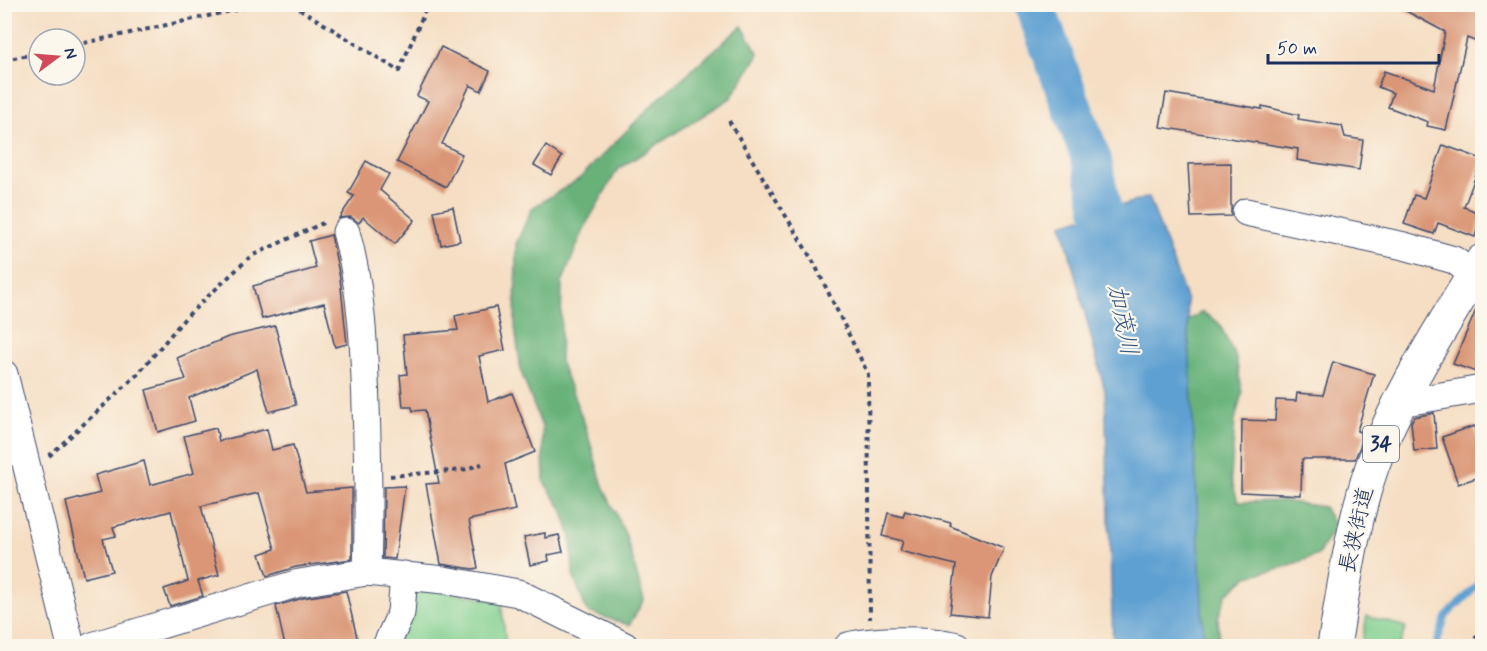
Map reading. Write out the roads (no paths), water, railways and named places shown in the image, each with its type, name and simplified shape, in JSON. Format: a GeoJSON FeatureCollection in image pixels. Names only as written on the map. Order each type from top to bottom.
{"type":"FeatureCollection","features":[{"type":"Feature","properties":{"kind":"main road","name":"長狭街道"},"geometry":{"type":"LineString","coordinates":[[1334,646],[1347,564],[1365,490],[1384,435],[1478,268]]}},
{"type":"Feature","properties":{"kind":"street"},"geometry":{"type":"LineString","coordinates":[[1246,212],[1404,246],[1478,268]]}},
{"type":"Feature","properties":{"kind":"street"},"geometry":{"type":"LineString","coordinates":[[346,232],[358,275],[364,340],[368,478],[367,572]]}},
{"type":"Feature","properties":{"kind":"street"},"geometry":{"type":"LineString","coordinates":[[4,374],[30,472],[71,646]]}},
{"type":"Feature","properties":{"kind":"street"},"geometry":{"type":"LineString","coordinates":[[1400,403],[1482,389]]}},
{"type":"Feature","properties":{"kind":"street"},"geometry":{"type":"LineString","coordinates":[[92,646],[299,583],[367,572],[404,575],[518,593],[625,646]]}},
{"type":"Feature","properties":{"kind":"street"},"geometry":{"type":"LineString","coordinates":[[386,646],[401,613],[404,575]]}},
{"type":"Feature","properties":{"kind":"street"},"geometry":{"type":"LineString","coordinates":[[859,645],[948,644],[957,646]]}},
{"type":"Feature","properties":{"kind":"water"},"geometry":{"type":"Polygon","coordinates":[[[1149,197],[1187,301],[1204,646],[1113,646],[1105,391],[1062,224],[1149,197]]]}},
{"type":"Feature","properties":{"kind":"waterway","name":"加茂川"},"geometry":{"type":"LineString","coordinates":[[1034,4],[1092,161],[1112,265]]}},
{"type":"Feature","properties":{"kind":"waterway"},"geometry":{"type":"LineString","coordinates":[[1436,646],[1446,616],[1482,581]]}}]}
